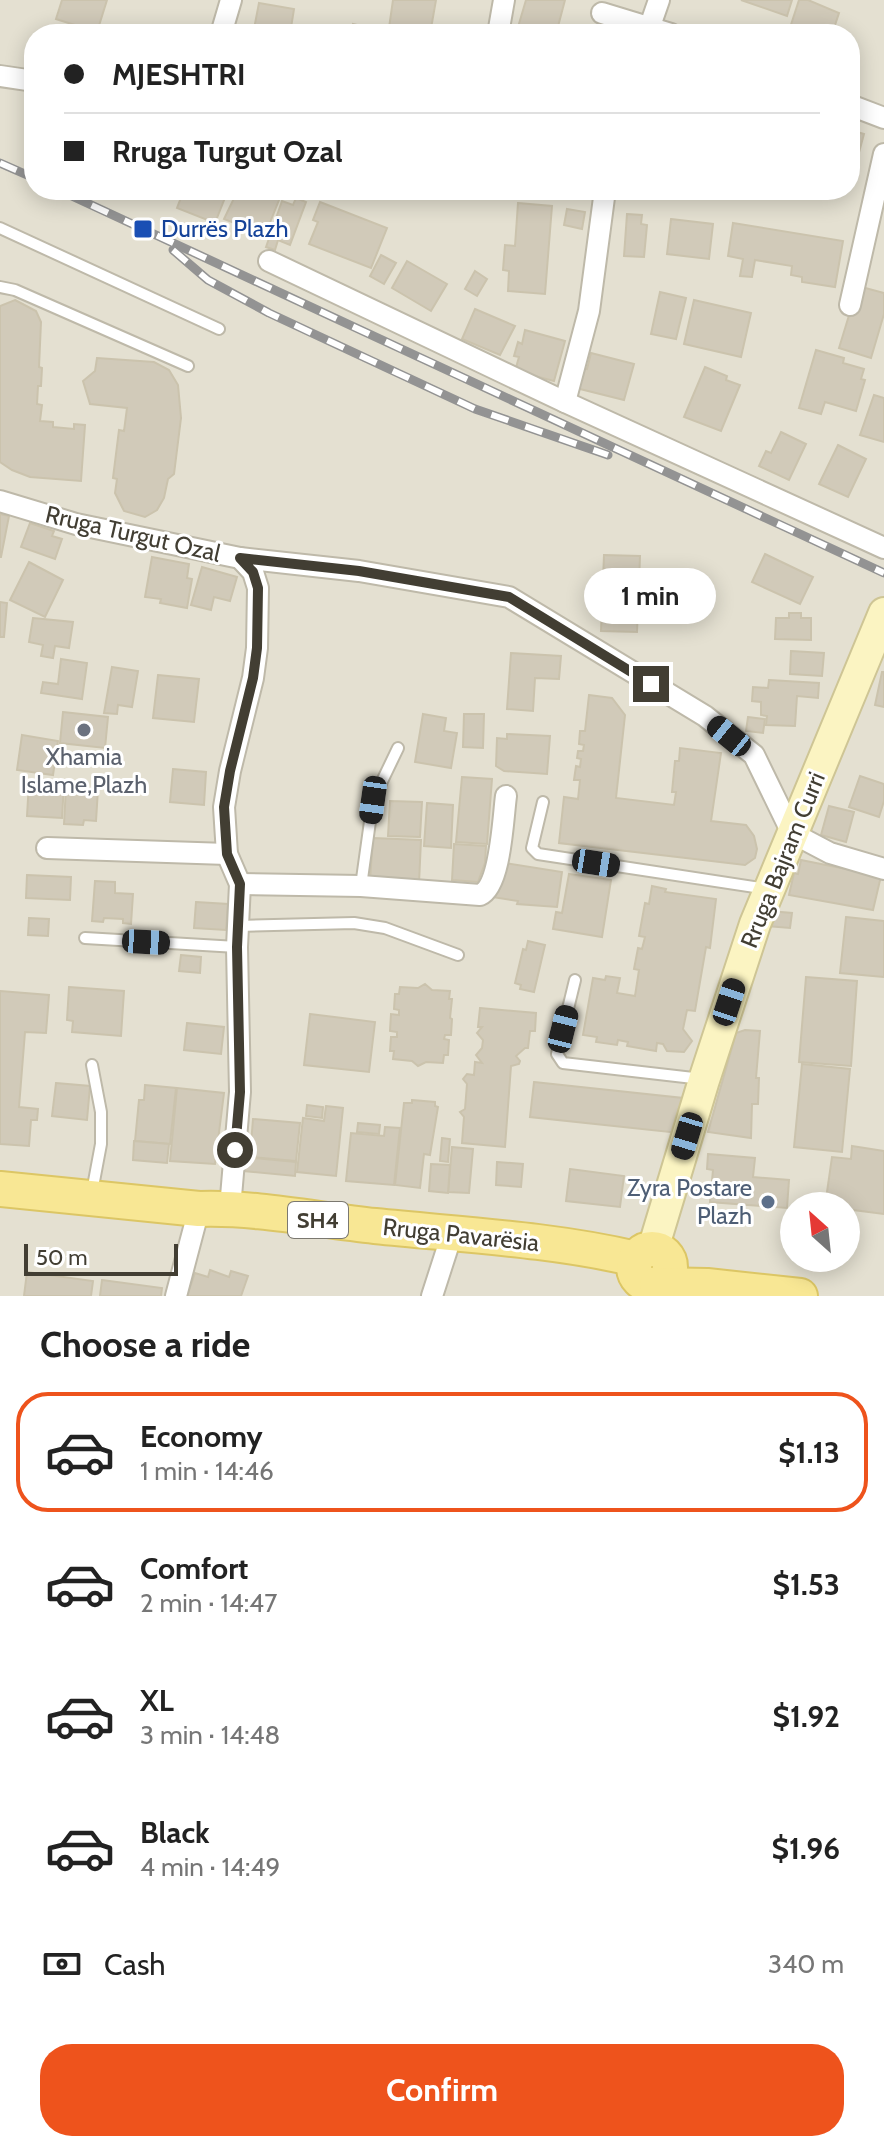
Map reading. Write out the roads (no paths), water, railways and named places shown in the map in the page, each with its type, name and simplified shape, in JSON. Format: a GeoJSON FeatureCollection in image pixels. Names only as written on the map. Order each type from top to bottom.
{"type":"FeatureCollection","features":[{"type":"Feature","properties":{"kind":"main road","name":"Rruga Bajram Curri"},"geometry":{"type":"LineString","coordinates":[[654,1264],[704,1080],[755,924],[884,613]]}},
{"type":"Feature","properties":{"kind":"main road","name":"Rruga Pavarësia"},"geometry":{"type":"LineString","coordinates":[[0,1189],[586,1248],[654,1264],[707,1286],[782,1295]]}},
{"type":"Feature","properties":{"kind":"street"},"geometry":{"type":"LineString","coordinates":[[224,24],[231,0]]}},
{"type":"Feature","properties":{"kind":"street"},"geometry":{"type":"LineString","coordinates":[[500,24],[504,0]]}},
{"type":"Feature","properties":{"kind":"street"},"geometry":{"type":"LineString","coordinates":[[646,24],[659,0]]}},
{"type":"Feature","properties":{"kind":"street"},"geometry":{"type":"LineString","coordinates":[[602,13],[629,24]]}},
{"type":"Feature","properties":{"kind":"street"},"geometry":{"type":"LineString","coordinates":[[0,76],[24,80]]}},
{"type":"Feature","properties":{"kind":"street"},"geometry":{"type":"LineString","coordinates":[[860,109],[884,118]]}},
{"type":"Feature","properties":{"kind":"street"},"geometry":{"type":"LineString","coordinates":[[850,305],[884,154]]}},
{"type":"Feature","properties":{"kind":"street"},"geometry":{"type":"LineString","coordinates":[[565,402],[589,311],[604,200]]}},
{"type":"Feature","properties":{"kind":"street"},"geometry":{"type":"LineString","coordinates":[[269,261],[565,402],[884,548]]}},
{"type":"Feature","properties":{"kind":"street","name":"Rruga Turgut Ozal"},"geometry":{"type":"LineString","coordinates":[[0,501],[76,524],[240,558],[359,571],[509,597],[705,716],[754,755],[792,833]]}},
{"type":"Feature","properties":{"kind":"street"},"geometry":{"type":"LineString","coordinates":[[176,1296],[214,1209],[240,1092],[240,884],[227,854],[224,807],[248,704],[257,648],[258,588],[253,572],[240,558]]}},
{"type":"Feature","properties":{"kind":"street"},"geometry":{"type":"LineString","coordinates":[[240,884],[361,886],[480,895],[486,893],[499,852],[506,796]]}},
{"type":"Feature","properties":{"kind":"street"},"geometry":{"type":"LineString","coordinates":[[792,833],[830,853],[884,869]]}},
{"type":"Feature","properties":{"kind":"street"},"geometry":{"type":"LineString","coordinates":[[47,848],[227,854]]}},
{"type":"Feature","properties":{"kind":"street"},"geometry":{"type":"LineString","coordinates":[[432,1296],[452,1234]]}},
{"type":"Feature","properties":{"kind":"lane"},"geometry":{"type":"LineString","coordinates":[[0,228],[219,329]]}},
{"type":"Feature","properties":{"kind":"lane"},"geometry":{"type":"LineString","coordinates":[[0,287],[15,290],[188,366]]}},
{"type":"Feature","properties":{"kind":"lane"},"geometry":{"type":"LineString","coordinates":[[361,886],[373,800],[398,748]]}},
{"type":"Feature","properties":{"kind":"lane"},"geometry":{"type":"LineString","coordinates":[[543,802],[532,848],[538,854],[769,890]]}},
{"type":"Feature","properties":{"kind":"lane"},"geometry":{"type":"LineString","coordinates":[[85,938],[238,936],[354,923],[385,928],[458,955]]}},
{"type":"Feature","properties":{"kind":"lane"},"geometry":{"type":"LineString","coordinates":[[575,980],[557,1054],[563,1063],[704,1080]]}},
{"type":"Feature","properties":{"kind":"lane"},"geometry":{"type":"LineString","coordinates":[[91,1198],[101,1144],[101,1112],[92,1065]]}},
{"type":"Feature","properties":{"kind":"railway"},"geometry":{"type":"LineString","coordinates":[[0,163],[24,174]]}},
{"type":"Feature","properties":{"kind":"railway"},"geometry":{"type":"LineString","coordinates":[[81,200],[884,573]]}},
{"type":"Feature","properties":{"kind":"railway"},"geometry":{"type":"LineString","coordinates":[[173,250],[208,280],[269,313],[475,409],[608,455]]}},
{"type":"Feature","properties":{"kind":"place","name":"Durrës Plazh"},"geometry":{"type":"Point","coordinates":[143,229]}},
{"type":"Feature","properties":{"kind":"place","name":"Xhamia Islame,Plazh"},"geometry":{"type":"Point","coordinates":[84,730]}},
{"type":"Feature","properties":{"kind":"place","name":"Zyra Postare Plazh"},"geometry":{"type":"Point","coordinates":[768,1202]}}]}
